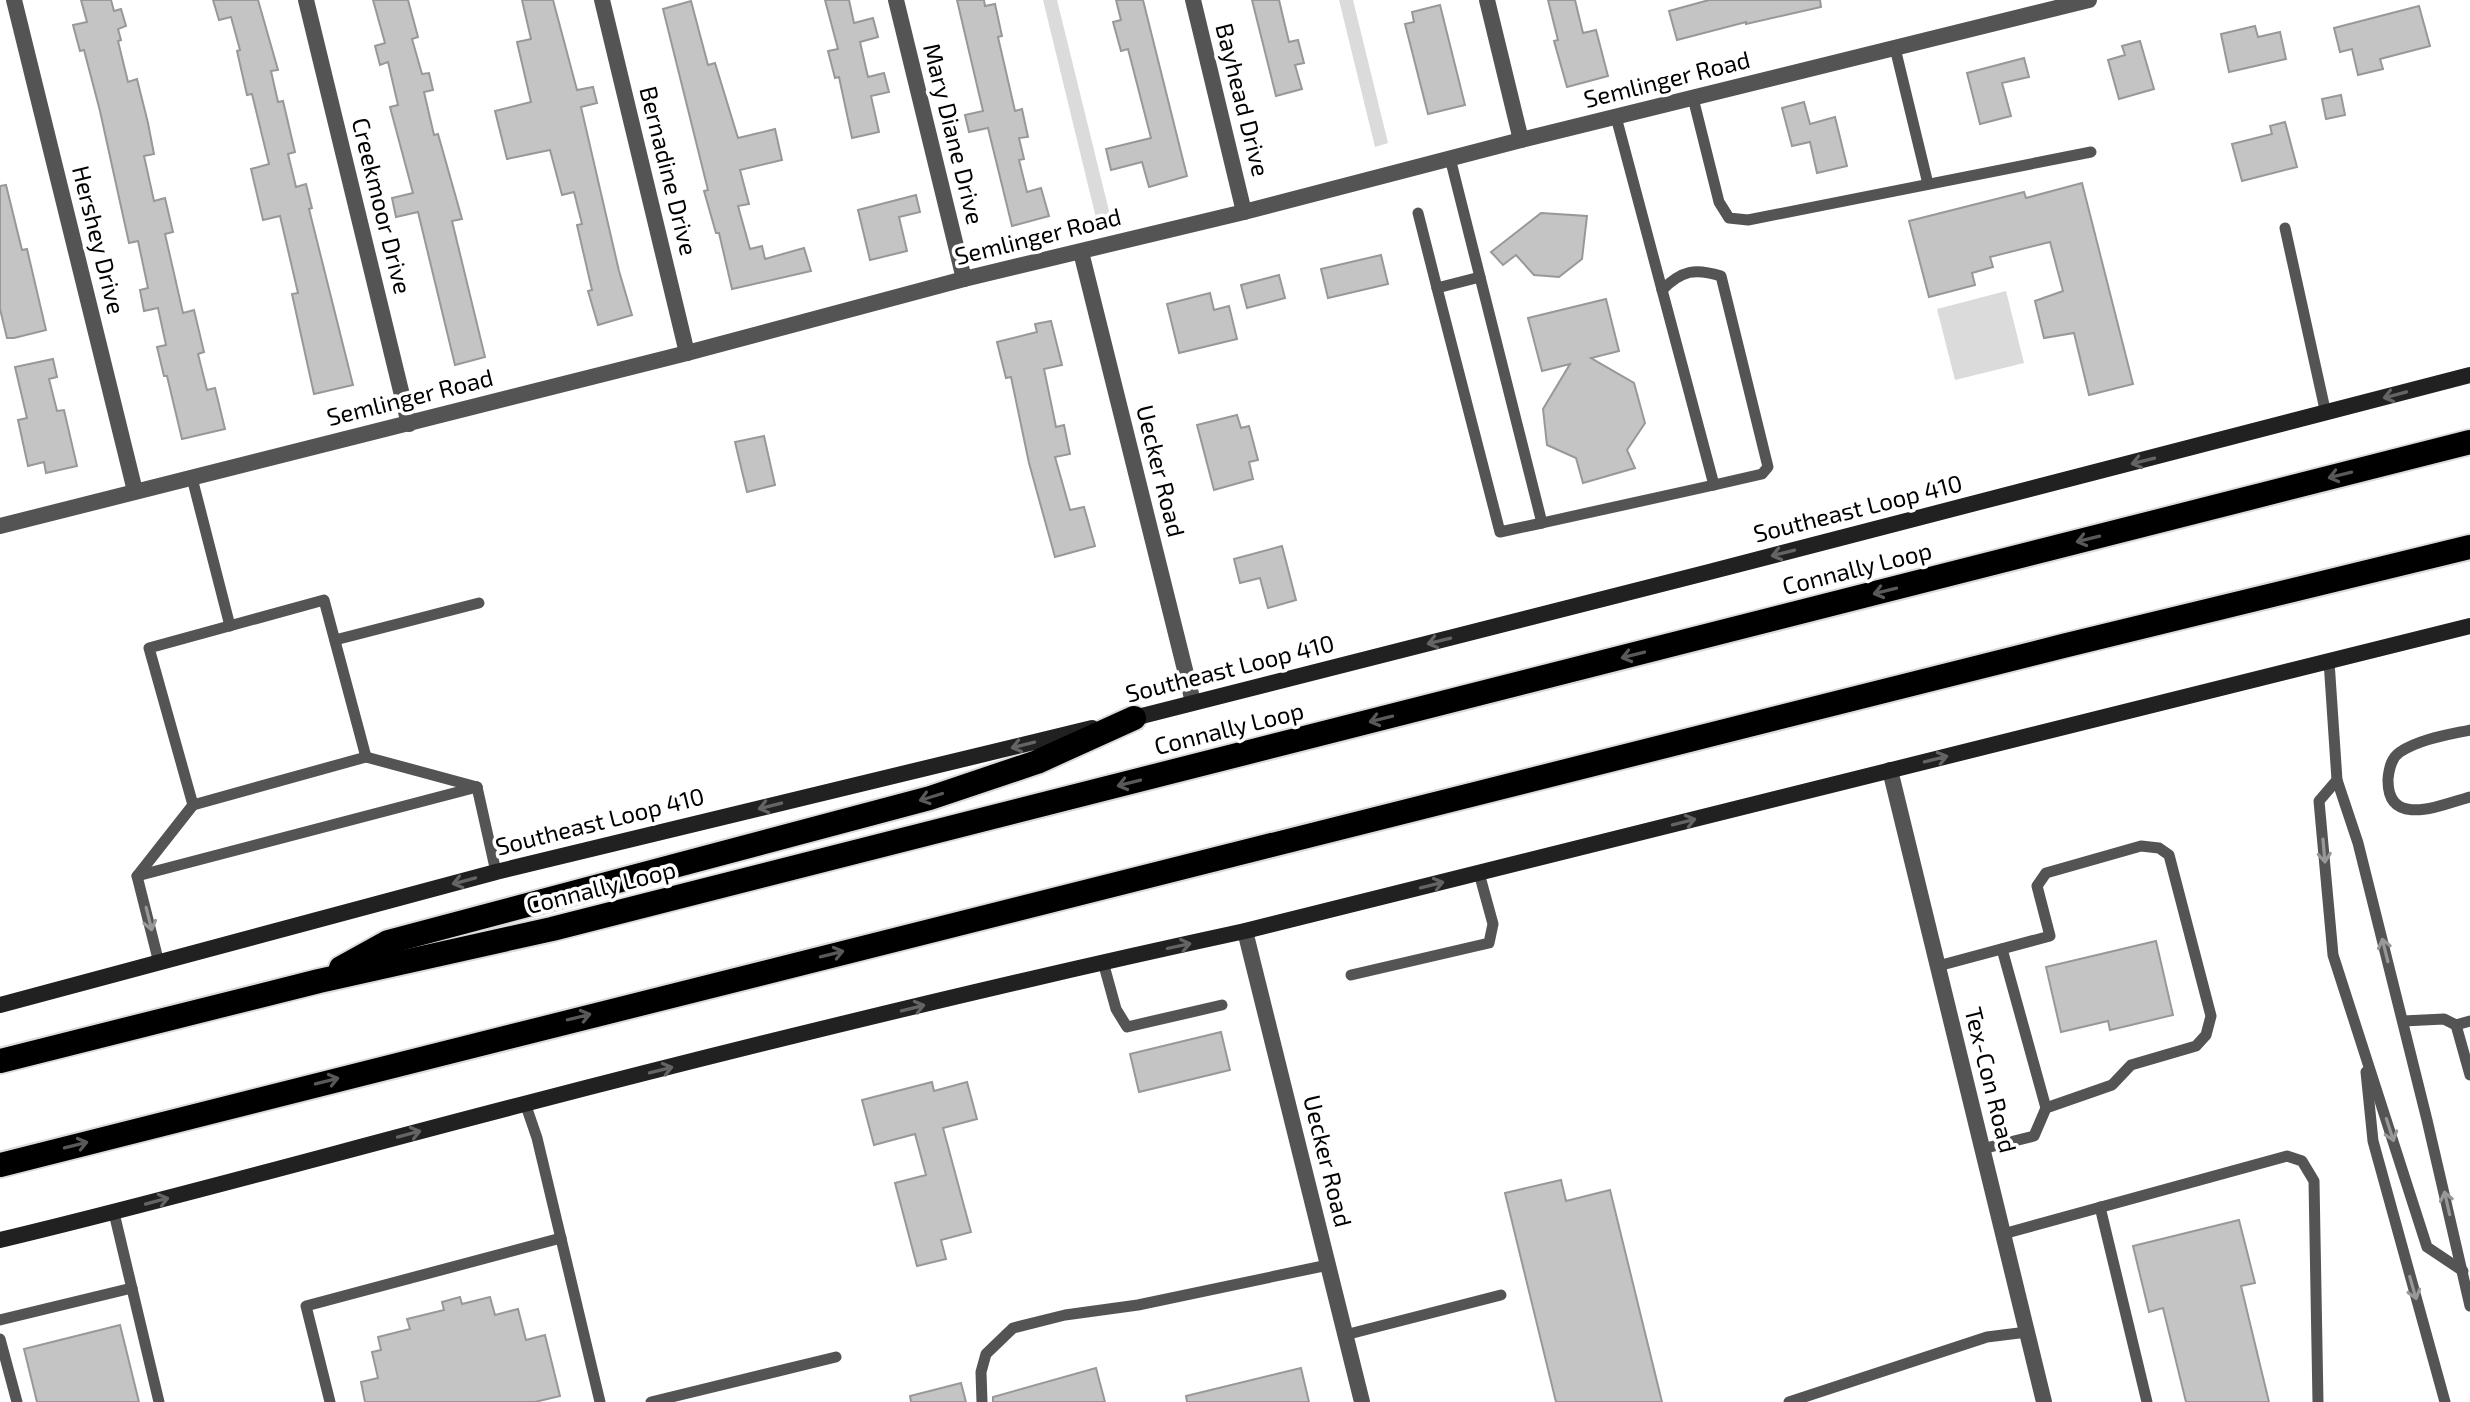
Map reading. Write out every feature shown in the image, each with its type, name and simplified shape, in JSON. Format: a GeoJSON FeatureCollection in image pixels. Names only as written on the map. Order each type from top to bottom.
{"type":"FeatureCollection","features":[{"type":"Feature","properties":{"kind":"highway","name":"Connally Loop"},"geometry":{"type":"LineString","coordinates":[[0,1061],[319,981],[567,926],[2470,442]]}},
{"type":"Feature","properties":{"kind":"highway"},"geometry":{"type":"LineString","coordinates":[[0,1165],[1707,735],[2470,547]]}},
{"type":"Feature","properties":{"kind":"highway"},"geometry":{"type":"LineString","coordinates":[[319,981],[388,942],[930,798],[1037,762],[1134,718]]}},
{"type":"Feature","properties":{"kind":"main road","name":"Southeast Loop 410"},"geometry":{"type":"LineString","coordinates":[[0,1005],[496,872],[1134,718],[2470,375]]}},
{"type":"Feature","properties":{"kind":"main road"},"geometry":{"type":"LineString","coordinates":[[0,1240],[114,1213],[525,1103],[1103,962],[1245,931],[2470,626]]}},
{"type":"Feature","properties":{"kind":"street","name":"Hershey Drive"},"geometry":{"type":"LineString","coordinates":[[14,0],[135,491]]}},
{"type":"Feature","properties":{"kind":"street","name":"Creekmoor Drive"},"geometry":{"type":"LineString","coordinates":[[306,0],[409,424]]}},
{"type":"Feature","properties":{"kind":"street","name":"Bernadine Drive"},"geometry":{"type":"LineString","coordinates":[[602,0],[687,353]]}},
{"type":"Feature","properties":{"kind":"street","name":"Mary Diane Drive"},"geometry":{"type":"LineString","coordinates":[[896,0],[964,279]]}},
{"type":"Feature","properties":{"kind":"street","name":"Bayhead Drive"},"geometry":{"type":"LineString","coordinates":[[1193,0],[1244,212]]}},
{"type":"Feature","properties":{"kind":"street"},"geometry":{"type":"LineString","coordinates":[[1487,0],[1521,140]]}},
{"type":"Feature","properties":{"kind":"street","name":"Semlinger Road"},"geometry":{"type":"LineString","coordinates":[[0,526],[687,353],[964,279],[1244,212],[1895,48],[2038,6],[2089,0]]}},
{"type":"Feature","properties":{"kind":"street","name":"Uecker Road"},"geometry":{"type":"LineString","coordinates":[[1081,252],[1193,702]]}},
{"type":"Feature","properties":{"kind":"street","name":"Tex-Con Road"},"geometry":{"type":"LineString","coordinates":[[1890,770],[2044,1402]]}},
{"type":"Feature","properties":{"kind":"street","name":"Uecker Road"},"geometry":{"type":"LineString","coordinates":[[1245,931],[1362,1402]]}},
{"type":"Feature","properties":{"kind":"lane"},"geometry":{"type":"LineString","coordinates":[[1895,48],[1928,184]]}},
{"type":"Feature","properties":{"kind":"lane"},"geometry":{"type":"LineString","coordinates":[[1693,98],[1719,202],[1729,218],[1748,220],[2091,152]]}},
{"type":"Feature","properties":{"kind":"lane"},"geometry":{"type":"LineString","coordinates":[[1616,117],[1714,485]]}},
{"type":"Feature","properties":{"kind":"lane"},"geometry":{"type":"LineString","coordinates":[[1450,158],[1542,523]]}},
{"type":"Feature","properties":{"kind":"lane"},"geometry":{"type":"LineString","coordinates":[[1418,213],[1500,532],[1762,474],[1768,467],[1721,276],[1700,269],[1673,278],[1662,290]]}},
{"type":"Feature","properties":{"kind":"lane"},"geometry":{"type":"LineString","coordinates":[[2285,228],[2326,414]]}},
{"type":"Feature","properties":{"kind":"lane"},"geometry":{"type":"LineString","coordinates":[[1437,288],[1480,277]]}},
{"type":"Feature","properties":{"kind":"lane"},"geometry":{"type":"LineString","coordinates":[[192,478],[230,626]]}},
{"type":"Feature","properties":{"kind":"lane"},"geometry":{"type":"LineString","coordinates":[[193,805],[149,648],[324,600],[366,757]]}},
{"type":"Feature","properties":{"kind":"lane"},"geometry":{"type":"LineString","coordinates":[[335,640],[479,603]]}},
{"type":"Feature","properties":{"kind":"lane"},"geometry":{"type":"LineString","coordinates":[[2329,661],[2337,780],[2358,843],[2466,1276],[2470,1306]]}},
{"type":"Feature","properties":{"kind":"lane"},"geometry":{"type":"LineString","coordinates":[[2470,730],[2424,741],[2396,754],[2389,769],[2388,787],[2393,802],[2403,810],[2419,810],[2470,797]]}},
{"type":"Feature","properties":{"kind":"lane"},"geometry":{"type":"LineString","coordinates":[[137,876],[193,805],[366,757],[477,787]]}},
{"type":"Feature","properties":{"kind":"lane"},"geometry":{"type":"LineString","coordinates":[[2337,780],[2319,801],[2333,955],[2427,1247],[2466,1276]]}},
{"type":"Feature","properties":{"kind":"lane"},"geometry":{"type":"LineString","coordinates":[[137,876],[477,787]]}},
{"type":"Feature","properties":{"kind":"lane"},"geometry":{"type":"LineString","coordinates":[[477,787],[496,872]]}},
{"type":"Feature","properties":{"kind":"lane"},"geometry":{"type":"LineString","coordinates":[[1938,966],[2050,936],[2037,886],[2046,873],[2141,846],[2159,848],[2169,855],[2211,1016],[2206,1035],[2196,1046],[2131,1065],[2112,1085],[2046,1108]]}},
{"type":"Feature","properties":{"kind":"lane"},"geometry":{"type":"LineString","coordinates":[[1351,975],[1489,943],[1493,924],[1479,873]]}},
{"type":"Feature","properties":{"kind":"lane"},"geometry":{"type":"LineString","coordinates":[[137,876],[159,963]]}},
{"type":"Feature","properties":{"kind":"lane"},"geometry":{"type":"LineString","coordinates":[[1982,1149],[2034,1136],[2046,1108],[2002,949]]}},
{"type":"Feature","properties":{"kind":"lane"},"geometry":{"type":"LineString","coordinates":[[1103,962],[1116,1009],[1127,1027],[1222,1005]]}},
{"type":"Feature","properties":{"kind":"lane"},"geometry":{"type":"LineString","coordinates":[[2403,1021],[2444,1019],[2456,1025],[2470,1021]]}},
{"type":"Feature","properties":{"kind":"lane"},"geometry":{"type":"LineString","coordinates":[[2456,1025],[2470,1075]]}},
{"type":"Feature","properties":{"kind":"lane"},"geometry":{"type":"LineString","coordinates":[[2363,1048],[2373,1141],[2445,1402]]}},
{"type":"Feature","properties":{"kind":"lane"},"geometry":{"type":"LineString","coordinates":[[525,1103],[537,1138],[600,1402]]}},
{"type":"Feature","properties":{"kind":"lane"},"geometry":{"type":"LineString","coordinates":[[2003,1234],[2287,1156],[2302,1161],[2314,1181],[2318,1402]]}},
{"type":"Feature","properties":{"kind":"lane"},"geometry":{"type":"LineString","coordinates":[[2100,1207],[2147,1402]]}},
{"type":"Feature","properties":{"kind":"lane"},"geometry":{"type":"LineString","coordinates":[[114,1213],[159,1402]]}},
{"type":"Feature","properties":{"kind":"lane"},"geometry":{"type":"LineString","coordinates":[[330,1402],[306,1306],[561,1238]]}},
{"type":"Feature","properties":{"kind":"lane"},"geometry":{"type":"LineString","coordinates":[[982,1402],[981,1372],[986,1354],[1013,1328],[1328,1265]]}},
{"type":"Feature","properties":{"kind":"lane"},"geometry":{"type":"LineString","coordinates":[[0,1320],[132,1288]]}},
{"type":"Feature","properties":{"kind":"lane"},"geometry":{"type":"LineString","coordinates":[[1345,1335],[1501,1295]]}},
{"type":"Feature","properties":{"kind":"lane"},"geometry":{"type":"LineString","coordinates":[[1789,1402],[1987,1337],[2027,1332]]}},
{"type":"Feature","properties":{"kind":"lane"},"geometry":{"type":"LineString","coordinates":[[0,1339],[6,1383],[17,1402]]}},
{"type":"Feature","properties":{"kind":"lane"},"geometry":{"type":"LineString","coordinates":[[651,1402],[836,1357]]}},
{"type":"Feature","properties":{"kind":"shaded area"},"geometry":{"type":"Polygon","coordinates":[[[1043,0],[1057,0],[1110,215],[1096,218],[1043,0]]]}},
{"type":"Feature","properties":{"kind":"shaded area"},"geometry":{"type":"Polygon","coordinates":[[[1339,0],[1353,0],[1388,143],[1375,147],[1339,0]]]}},
{"type":"Feature","properties":{"kind":"shaded area"},"geometry":{"type":"Polygon","coordinates":[[[2006,291],[2024,363],[1955,380],[1937,309],[2006,291]]]}},
{"type":"Feature","properties":{"kind":"building"},"geometry":{"type":"Polygon","coordinates":[[[81,0],[111,0],[114,11],[121,9],[126,26],[118,29],[121,40],[118,41],[128,82],[137,79],[148,123],[154,154],[144,156],[154,201],[165,198],[173,232],[165,234],[183,313],[194,310],[204,352],[198,354],[207,390],[215,388],[225,429],[182,439],[157,347],[166,345],[158,308],[144,311],[140,290],[148,288],[138,241],[129,243],[100,111],[84,50],[80,51],[73,25],[87,22],[81,0]]]}},
{"type":"Feature","properties":{"kind":"building"},"geometry":{"type":"Polygon","coordinates":[[[213,0],[258,0],[278,70],[271,71],[278,102],[283,101],[295,152],[288,154],[296,187],[306,184],[312,208],[309,209],[353,385],[314,394],[292,294],[298,293],[280,216],[263,220],[251,169],[269,164],[252,94],[247,95],[231,17],[219,20],[213,0]]]}},
{"type":"Feature","properties":{"kind":"building"},"geometry":{"type":"Polygon","coordinates":[[[373,0],[408,0],[418,37],[412,39],[422,74],[429,73],[433,90],[424,92],[434,135],[438,134],[462,219],[452,221],[485,357],[455,365],[418,212],[396,217],[392,198],[413,193],[390,107],[398,105],[388,62],[380,65],[375,46],[385,43],[373,0]]]}},
{"type":"Feature","properties":{"kind":"building"},"geometry":{"type":"Polygon","coordinates":[[[522,0],[553,0],[577,90],[593,87],[597,103],[581,107],[632,315],[598,325],[588,291],[592,290],[577,225],[582,224],[574,192],[562,195],[550,150],[507,159],[495,111],[531,102],[517,42],[531,39],[522,0]]]}},
{"type":"Feature","properties":{"kind":"building"},"geometry":{"type":"Polygon","coordinates":[[[825,0],[849,0],[854,23],[873,18],[878,37],[860,42],[868,77],[884,73],[889,92],[871,96],[879,132],[852,138],[839,77],[835,78],[828,51],[838,49],[825,0]]]}},
{"type":"Feature","properties":{"kind":"building"},"geometry":{"type":"Polygon","coordinates":[[[957,0],[984,0],[985,6],[995,4],[1002,36],[998,37],[1015,111],[1022,109],[1028,137],[1019,138],[1024,159],[1019,160],[1027,192],[1041,188],[1049,216],[1012,226],[988,128],[969,132],[965,115],[983,111],[957,0]]]}},
{"type":"Feature","properties":{"kind":"building"},"geometry":{"type":"Polygon","coordinates":[[[1116,0],[1143,0],[1187,176],[1149,187],[1142,162],[1111,170],[1106,149],[1151,138],[1128,49],[1121,51],[1113,22],[1121,20],[1116,0]]]}},
{"type":"Feature","properties":{"kind":"building"},"geometry":{"type":"Polygon","coordinates":[[[1252,0],[1279,0],[1289,42],[1298,40],[1304,63],[1295,65],[1302,89],[1276,96],[1252,0]]]}},
{"type":"Feature","properties":{"kind":"building"},"geometry":{"type":"Polygon","coordinates":[[[1548,0],[1575,0],[1583,33],[1596,30],[1608,76],[1567,87],[1554,41],[1558,40],[1548,0]]]}},
{"type":"Feature","properties":{"kind":"building"},"geometry":{"type":"Polygon","coordinates":[[[1709,0],[1820,0],[1821,7],[1677,40],[1669,11],[1709,0]]]}},
{"type":"Feature","properties":{"kind":"building"},"geometry":{"type":"Polygon","coordinates":[[[691,1],[708,65],[715,63],[738,138],[775,129],[782,160],[740,170],[749,204],[738,206],[750,249],[762,246],[765,259],[804,248],[811,271],[732,289],[719,233],[716,233],[704,191],[708,190],[663,9],[691,1]]]}},
{"type":"Feature","properties":{"kind":"building"},"geometry":{"type":"Polygon","coordinates":[[[1440,5],[1465,105],[1428,114],[1405,24],[1414,22],[1412,12],[1440,5]]]}},
{"type":"Feature","properties":{"kind":"building"},"geometry":{"type":"Polygon","coordinates":[[[2419,6],[2430,46],[2380,59],[2383,69],[2358,75],[2352,49],[2340,52],[2334,28],[2419,6]]]}},
{"type":"Feature","properties":{"kind":"building"},"geometry":{"type":"Polygon","coordinates":[[[2255,26],[2258,37],[2280,32],[2286,59],[2229,72],[2221,34],[2255,26]]]}},
{"type":"Feature","properties":{"kind":"building"},"geometry":{"type":"Polygon","coordinates":[[[2140,41],[2154,89],[2119,99],[2108,60],[2125,55],[2122,46],[2140,41]]]}},
{"type":"Feature","properties":{"kind":"building"},"geometry":{"type":"Polygon","coordinates":[[[2024,58],[2029,77],[2002,83],[2011,116],[1980,124],[1967,73],[2024,58]]]}},
{"type":"Feature","properties":{"kind":"building"},"geometry":{"type":"Polygon","coordinates":[[[2341,95],[2345,115],[2326,119],[2322,99],[2341,95]]]}},
{"type":"Feature","properties":{"kind":"building"},"geometry":{"type":"Polygon","coordinates":[[[1804,102],[1810,124],[1835,117],[1847,166],[1817,173],[1810,142],[1792,146],[1782,108],[1804,102]]]}},
{"type":"Feature","properties":{"kind":"building"},"geometry":{"type":"Polygon","coordinates":[[[2285,122],[2297,167],[2242,181],[2232,144],[2272,134],[2270,126],[2285,122]]]}},
{"type":"Feature","properties":{"kind":"building"},"geometry":{"type":"Polygon","coordinates":[[[2082,183],[2133,384],[2089,395],[2074,333],[2044,338],[2035,301],[2063,291],[2050,242],[1990,257],[1993,267],[1972,273],[1975,285],[1929,297],[1909,221],[2024,192],[2026,198],[2082,183]]]}},
{"type":"Feature","properties":{"kind":"building"},"geometry":{"type":"Polygon","coordinates":[[[6,185],[22,250],[27,249],[46,330],[14,338],[7,338],[0,309],[0,186],[6,185]]]}},
{"type":"Feature","properties":{"kind":"building"},"geometry":{"type":"Polygon","coordinates":[[[916,195],[920,212],[899,217],[907,251],[870,260],[858,210],[916,195]]]}},
{"type":"Feature","properties":{"kind":"building"},"geometry":{"type":"Polygon","coordinates":[[[1541,213],[1587,216],[1582,259],[1559,277],[1534,275],[1516,255],[1503,265],[1491,252],[1541,213]]]}},
{"type":"Feature","properties":{"kind":"building"},"geometry":{"type":"Polygon","coordinates":[[[1381,255],[1388,284],[1328,298],[1321,269],[1381,255]]]}},
{"type":"Feature","properties":{"kind":"building"},"geometry":{"type":"Polygon","coordinates":[[[1279,275],[1285,298],[1247,308],[1241,285],[1279,275]]]}},
{"type":"Feature","properties":{"kind":"building"},"geometry":{"type":"Polygon","coordinates":[[[1210,293],[1214,310],[1229,306],[1237,339],[1179,353],[1167,304],[1210,293]]]}},
{"type":"Feature","properties":{"kind":"building"},"geometry":{"type":"Polygon","coordinates":[[[1606,299],[1619,351],[1591,358],[1634,383],[1645,423],[1627,450],[1635,468],[1583,483],[1576,458],[1547,445],[1543,409],[1570,364],[1542,371],[1528,318],[1606,299]]]}},
{"type":"Feature","properties":{"kind":"building"},"geometry":{"type":"Polygon","coordinates":[[[1051,321],[1062,365],[1044,369],[1056,427],[1064,425],[1070,454],[1055,457],[1070,510],[1084,507],[1095,546],[1055,557],[1029,463],[1011,377],[1006,378],[997,342],[1037,332],[1035,324],[1051,321]]]}},
{"type":"Feature","properties":{"kind":"building"},"geometry":{"type":"Polygon","coordinates":[[[53,359],[57,377],[49,379],[57,411],[64,410],[77,466],[46,473],[44,462],[28,466],[18,420],[27,418],[15,367],[53,359]]]}},
{"type":"Feature","properties":{"kind":"building"},"geometry":{"type":"Polygon","coordinates":[[[1237,415],[1241,428],[1249,426],[1258,460],[1249,462],[1253,479],[1214,490],[1197,425],[1237,415]]]}},
{"type":"Feature","properties":{"kind":"building"},"geometry":{"type":"Polygon","coordinates":[[[764,436],[775,485],[747,492],[735,442],[764,436]]]}},
{"type":"Feature","properties":{"kind":"building"},"geometry":{"type":"Polygon","coordinates":[[[1282,546],[1296,600],[1268,608],[1260,578],[1240,583],[1234,559],[1282,546]]]}},
{"type":"Feature","properties":{"kind":"building"},"geometry":{"type":"Polygon","coordinates":[[[2156,941],[2173,1015],[2110,1030],[2108,1021],[2061,1032],[2046,967],[2156,941]]]}},
{"type":"Feature","properties":{"kind":"building"},"geometry":{"type":"Polygon","coordinates":[[[1221,1032],[1230,1070],[1139,1092],[1130,1054],[1221,1032]]]}},
{"type":"Feature","properties":{"kind":"building"},"geometry":{"type":"Polygon","coordinates":[[[932,1082],[934,1091],[967,1082],[977,1119],[943,1128],[971,1232],[941,1240],[946,1259],[917,1266],[895,1183],[926,1175],[915,1134],[874,1145],[862,1100],[932,1082]]]}},
{"type":"Feature","properties":{"kind":"building"},"geometry":{"type":"Polygon","coordinates":[[[1561,1180],[1566,1201],[1610,1190],[1662,1402],[1556,1402],[1505,1193],[1561,1180]]]}},
{"type":"Feature","properties":{"kind":"building"},"geometry":{"type":"Polygon","coordinates":[[[2239,1220],[2255,1283],[2241,1286],[2269,1402],[2186,1402],[2163,1308],[2149,1312],[2133,1246],[2239,1220]]]}},
{"type":"Feature","properties":{"kind":"building"},"geometry":{"type":"Polygon","coordinates":[[[460,1297],[462,1304],[490,1297],[495,1315],[518,1309],[526,1340],[545,1335],[560,1396],[535,1402],[365,1402],[361,1382],[378,1378],[372,1352],[381,1350],[378,1337],[410,1329],[407,1319],[444,1310],[442,1302],[460,1297]]]}},
{"type":"Feature","properties":{"kind":"building"},"geometry":{"type":"Polygon","coordinates":[[[120,1325],[139,1402],[37,1402],[24,1349],[120,1325]]]}},
{"type":"Feature","properties":{"kind":"building"},"geometry":{"type":"Polygon","coordinates":[[[1096,1368],[1105,1402],[993,1402],[993,1397],[1096,1368]]]}},
{"type":"Feature","properties":{"kind":"building"},"geometry":{"type":"Polygon","coordinates":[[[1301,1368],[1309,1402],[1187,1402],[1186,1396],[1301,1368]]]}},
{"type":"Feature","properties":{"kind":"building"},"geometry":{"type":"Polygon","coordinates":[[[961,1383],[966,1402],[911,1402],[910,1396],[961,1383]]]}}]}
